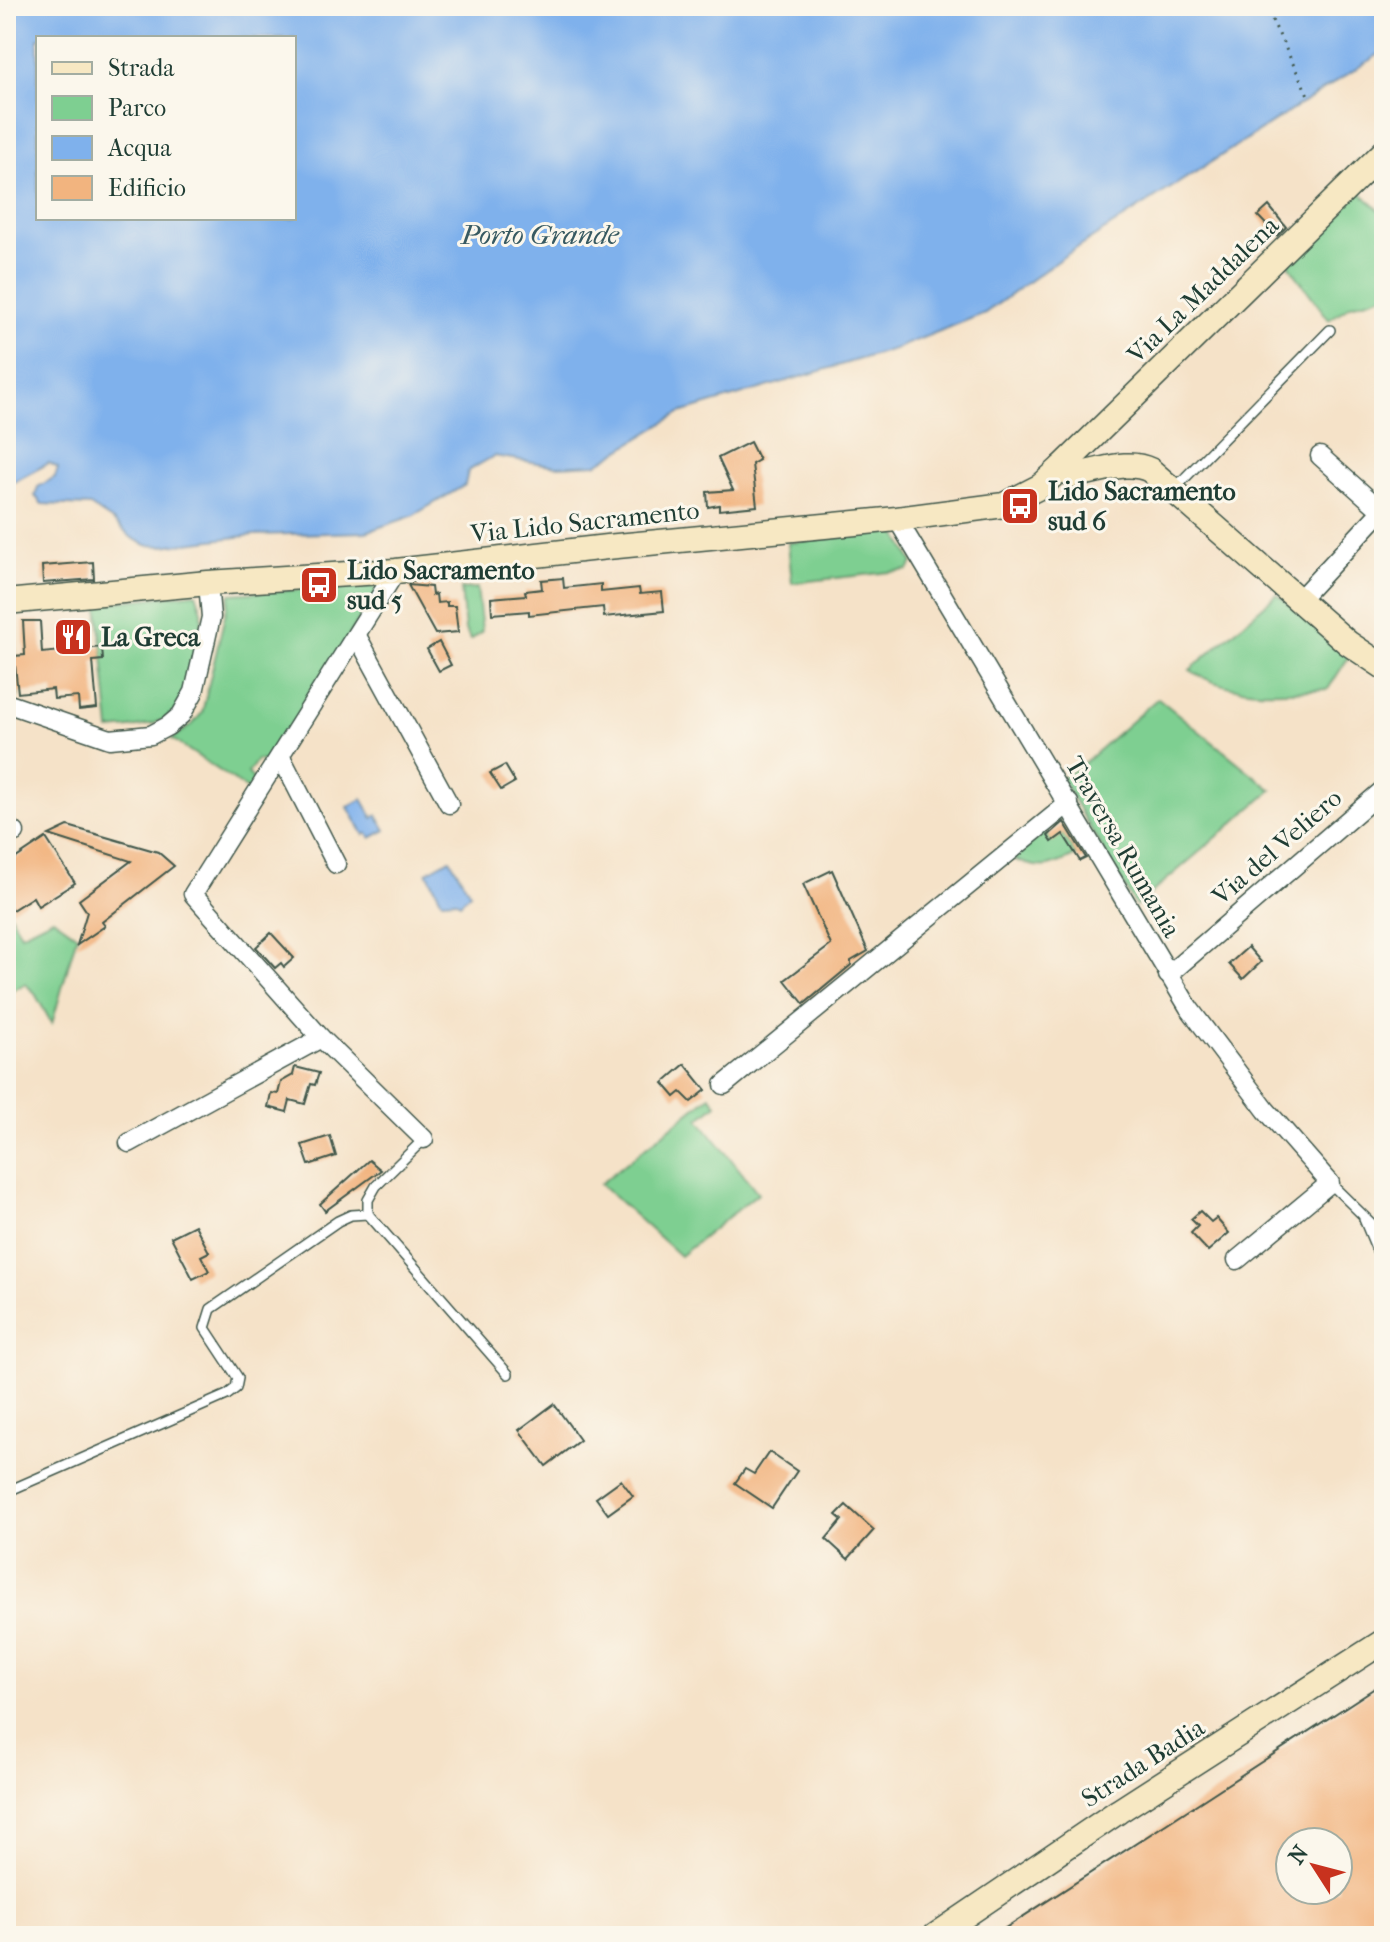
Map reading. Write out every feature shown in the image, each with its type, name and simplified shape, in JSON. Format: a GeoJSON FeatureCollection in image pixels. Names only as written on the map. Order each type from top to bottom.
{"type":"FeatureCollection","features":[{"type":"Feature","properties":{"kind":"street","name":"Via La Maddalena"},"geometry":{"type":"LineString","coordinates":[[1062,467],[1384,152]]}},
{"type":"Feature","properties":{"kind":"street"},"geometry":{"type":"LineString","coordinates":[[1298,601],[1383,509],[1320,456]]}},
{"type":"Feature","properties":{"kind":"street"},"geometry":{"type":"LineString","coordinates":[[1062,467],[1072,475],[1123,465],[1139,465],[1150,470],[1298,601],[1348,643],[1384,667]]}},
{"type":"Feature","properties":{"kind":"street","name":"Via Lido Sacramento"},"geometry":{"type":"LineString","coordinates":[[6,602],[208,583],[396,571],[897,519],[1004,505],[1041,486],[1062,467]]}},
{"type":"Feature","properties":{"kind":"street","name":"Traversa Rumania"},"geometry":{"type":"LineString","coordinates":[[897,519],[1069,803],[1168,975],[1213,1043],[1248,1088],[1330,1183]]}},
{"type":"Feature","properties":{"kind":"street"},"geometry":{"type":"LineString","coordinates":[[193,894],[396,571]]}},
{"type":"Feature","properties":{"kind":"street"},"geometry":{"type":"LineString","coordinates":[[6,703],[110,739],[151,735],[168,726],[181,715],[194,692],[211,617],[208,583]]}},
{"type":"Feature","properties":{"kind":"street"},"geometry":{"type":"LineString","coordinates":[[357,636],[449,804]]}},
{"type":"Feature","properties":{"kind":"street"},"geometry":{"type":"LineString","coordinates":[[281,757],[336,864]]}},
{"type":"Feature","properties":{"kind":"street","name":"Via del Veliero"},"geometry":{"type":"LineString","coordinates":[[1168,975],[1384,789]]}},
{"type":"Feature","properties":{"kind":"street"},"geometry":{"type":"LineString","coordinates":[[724,1085],[1069,803]]}},
{"type":"Feature","properties":{"kind":"street"},"geometry":{"type":"LineString","coordinates":[[178,880],[321,1038],[424,1139]]}},
{"type":"Feature","properties":{"kind":"street"},"geometry":{"type":"LineString","coordinates":[[129,1143],[321,1038]]}},
{"type":"Feature","properties":{"kind":"street"},"geometry":{"type":"LineString","coordinates":[[1237,1260],[1330,1183]]}},
{"type":"Feature","properties":{"kind":"street","name":"Strada Badia"},"geometry":{"type":"LineString","coordinates":[[935,1936],[1119,1811],[1384,1641]]}},
{"type":"Feature","properties":{"kind":"lane"},"geometry":{"type":"LineString","coordinates":[[1173,490],[1330,330]]}},
{"type":"Feature","properties":{"kind":"lane"},"geometry":{"type":"LineString","coordinates":[[424,1139],[376,1186],[368,1200],[368,1214],[508,1374]]}},
{"type":"Feature","properties":{"kind":"lane"},"geometry":{"type":"LineString","coordinates":[[1330,1183],[1377,1229],[1384,1229]]}},
{"type":"Feature","properties":{"kind":"lane"},"geometry":{"type":"LineString","coordinates":[[6,1492],[227,1395],[236,1388],[238,1378],[205,1328],[211,1309],[338,1221],[351,1215],[368,1214]]}},
{"type":"Feature","properties":{"kind":"lane"},"geometry":{"type":"LineString","coordinates":[[1363,1216],[1384,1267]]}},
{"type":"Feature","properties":{"kind":"path"},"geometry":{"type":"LineString","coordinates":[[1272,20],[1310,99]]}},
{"type":"Feature","properties":{"kind":"green space"},"geometry":{"type":"Polygon","coordinates":[[[1358,190],[1384,215],[1384,295],[1351,305],[1329,320],[1288,260],[1358,190]]]}},
{"type":"Feature","properties":{"kind":"green space"},"geometry":{"type":"Polygon","coordinates":[[[890,531],[897,534],[913,563],[908,570],[792,583],[788,543],[890,531]]]}},
{"type":"Feature","properties":{"kind":"green space"},"geometry":{"type":"Polygon","coordinates":[[[373,585],[377,591],[269,762],[257,760],[248,773],[256,782],[250,791],[172,739],[193,724],[202,713],[230,594],[373,585]]]}},
{"type":"Feature","properties":{"kind":"green space"},"geometry":{"type":"Polygon","coordinates":[[[477,588],[482,631],[471,640],[465,630],[461,589],[477,588]]]}},
{"type":"Feature","properties":{"kind":"green space"},"geometry":{"type":"Polygon","coordinates":[[[196,593],[202,621],[186,698],[171,715],[153,724],[110,730],[98,604],[196,593]]]}},
{"type":"Feature","properties":{"kind":"green space"},"geometry":{"type":"Polygon","coordinates":[[[1277,594],[1350,655],[1328,689],[1239,689],[1206,679],[1190,670],[1277,594]]]}},
{"type":"Feature","properties":{"kind":"green space"},"geometry":{"type":"Polygon","coordinates":[[[6,611],[10,611],[18,696],[6,691],[6,611]]]}},
{"type":"Feature","properties":{"kind":"green space"},"geometry":{"type":"Polygon","coordinates":[[[1158,698],[1272,790],[1136,906],[1061,778],[1077,769],[1158,698]]]}},
{"type":"Feature","properties":{"kind":"green space"},"geometry":{"type":"Polygon","coordinates":[[[1043,830],[1052,841],[1063,834],[1076,855],[1043,866],[1028,865],[1009,857],[1043,830]]]}},
{"type":"Feature","properties":{"kind":"green space"},"geometry":{"type":"Polygon","coordinates":[[[6,907],[21,934],[53,918],[77,935],[52,1024],[34,992],[25,984],[6,994],[6,907]]]}},
{"type":"Feature","properties":{"kind":"green space"},"geometry":{"type":"Polygon","coordinates":[[[710,1096],[717,1104],[699,1119],[758,1193],[680,1256],[600,1184],[710,1096]]]}},
{"type":"Feature","properties":{"kind":"water","name":"Porto Grande"},"geometry":{"type":"Polygon","coordinates":[[[6,6],[1384,6],[1384,51],[1060,259],[985,313],[897,348],[680,413],[597,464],[557,466],[494,456],[468,471],[465,485],[412,516],[366,532],[254,535],[162,546],[146,545],[132,538],[90,506],[42,504],[35,496],[38,487],[55,477],[58,468],[49,463],[6,486],[6,6]]]}},
{"type":"Feature","properties":{"kind":"water"},"geometry":{"type":"Polygon","coordinates":[[[362,799],[373,818],[377,815],[386,830],[371,838],[367,833],[364,835],[348,807],[362,799]]]}},
{"type":"Feature","properties":{"kind":"water"},"geometry":{"type":"Polygon","coordinates":[[[450,859],[470,893],[460,903],[455,900],[442,901],[427,872],[450,859]]]}},
{"type":"Feature","properties":{"kind":"building"},"geometry":{"type":"Polygon","coordinates":[[[1269,206],[1286,227],[1277,236],[1258,216],[1269,206]]]}},
{"type":"Feature","properties":{"kind":"building"},"geometry":{"type":"Polygon","coordinates":[[[750,442],[759,460],[752,464],[757,506],[719,510],[719,505],[708,507],[707,492],[733,490],[718,458],[750,442]]]}},
{"type":"Feature","properties":{"kind":"building"},"geometry":{"type":"Polygon","coordinates":[[[93,562],[94,579],[43,583],[42,566],[93,562]]]}},
{"type":"Feature","properties":{"kind":"building"},"geometry":{"type":"Polygon","coordinates":[[[563,578],[564,588],[601,584],[601,592],[639,588],[640,594],[662,592],[664,611],[604,617],[603,607],[529,615],[529,611],[492,614],[491,598],[526,595],[525,591],[542,589],[541,580],[563,578]]]}},
{"type":"Feature","properties":{"kind":"building"},"geometry":{"type":"Polygon","coordinates":[[[408,585],[431,587],[437,603],[447,602],[447,606],[455,606],[458,632],[435,634],[408,585]]]}},
{"type":"Feature","properties":{"kind":"building"},"geometry":{"type":"Polygon","coordinates":[[[23,621],[40,621],[42,653],[102,647],[103,660],[93,661],[97,708],[79,710],[78,697],[54,699],[53,689],[18,693],[14,656],[25,655],[23,621]]]}},
{"type":"Feature","properties":{"kind":"building"},"geometry":{"type":"Polygon","coordinates":[[[439,642],[451,665],[439,671],[427,649],[439,642]]]}},
{"type":"Feature","properties":{"kind":"building"},"geometry":{"type":"Polygon","coordinates":[[[505,765],[515,782],[501,790],[490,773],[505,765]]]}},
{"type":"Feature","properties":{"kind":"building"},"geometry":{"type":"Polygon","coordinates":[[[1064,822],[1086,858],[1080,861],[1063,834],[1052,842],[1048,836],[1064,822]]]}},
{"type":"Feature","properties":{"kind":"building"},"geometry":{"type":"Polygon","coordinates":[[[68,826],[158,852],[174,866],[102,922],[105,926],[77,945],[87,912],[79,900],[131,861],[49,835],[68,826]]]}},
{"type":"Feature","properties":{"kind":"building"},"geometry":{"type":"Polygon","coordinates":[[[46,838],[75,883],[38,906],[33,897],[12,910],[6,900],[6,842],[16,858],[46,838]]]}},
{"type":"Feature","properties":{"kind":"building"},"geometry":{"type":"Polygon","coordinates":[[[832,870],[868,951],[851,961],[851,965],[804,1004],[785,980],[831,945],[803,884],[832,870]]]}},
{"type":"Feature","properties":{"kind":"building"},"geometry":{"type":"Polygon","coordinates":[[[271,933],[294,958],[284,967],[281,963],[275,968],[256,947],[271,933]]]}},
{"type":"Feature","properties":{"kind":"building"},"geometry":{"type":"Polygon","coordinates":[[[1248,947],[1261,962],[1243,979],[1229,964],[1248,947]]]}},
{"type":"Feature","properties":{"kind":"building"},"geometry":{"type":"Polygon","coordinates":[[[685,1064],[706,1090],[691,1102],[681,1092],[675,1097],[663,1083],[685,1064]]]}},
{"type":"Feature","properties":{"kind":"building"},"geometry":{"type":"Polygon","coordinates":[[[295,1067],[319,1073],[315,1085],[311,1084],[305,1104],[290,1100],[287,1112],[268,1107],[271,1093],[278,1094],[281,1082],[293,1075],[295,1067]]]}},
{"type":"Feature","properties":{"kind":"building"},"geometry":{"type":"Polygon","coordinates":[[[330,1136],[336,1156],[309,1165],[302,1145],[330,1136]]]}},
{"type":"Feature","properties":{"kind":"building"},"geometry":{"type":"Polygon","coordinates":[[[369,1160],[381,1170],[325,1211],[320,1204],[369,1160]]]}},
{"type":"Feature","properties":{"kind":"building"},"geometry":{"type":"Polygon","coordinates":[[[1200,1211],[1211,1222],[1216,1218],[1229,1233],[1208,1251],[1191,1233],[1198,1226],[1191,1219],[1200,1211]]]}},
{"type":"Feature","properties":{"kind":"building"},"geometry":{"type":"Polygon","coordinates":[[[195,1225],[209,1252],[201,1256],[209,1271],[193,1279],[171,1237],[195,1225]]]}},
{"type":"Feature","properties":{"kind":"building"},"geometry":{"type":"Polygon","coordinates":[[[554,1404],[580,1440],[546,1466],[519,1430],[554,1404]]]}},
{"type":"Feature","properties":{"kind":"building"},"geometry":{"type":"Polygon","coordinates":[[[769,1452],[797,1471],[772,1508],[735,1483],[745,1469],[754,1474],[769,1452]]]}},
{"type":"Feature","properties":{"kind":"building"},"geometry":{"type":"Polygon","coordinates":[[[621,1480],[633,1496],[608,1514],[596,1498],[621,1480]]]}},
{"type":"Feature","properties":{"kind":"building"},"geometry":{"type":"Polygon","coordinates":[[[846,1505],[874,1530],[848,1559],[826,1539],[842,1520],[836,1515],[846,1505]]]}},
{"type":"Feature","properties":{"kind":"building"},"geometry":{"type":"Polygon","coordinates":[[[1384,1682],[1384,1936],[993,1936],[1384,1682]]]}},
{"type":"Feature","properties":{"kind":"place","name":"Lido Sacramento sud 6"},"geometry":{"type":"Point","coordinates":[1020,506]}},
{"type":"Feature","properties":{"kind":"place","name":"Lido Sacramento sud 5"},"geometry":{"type":"Point","coordinates":[319,585]}},
{"type":"Feature","properties":{"kind":"place","name":"La Greca"},"geometry":{"type":"Point","coordinates":[73,637]}}]}
